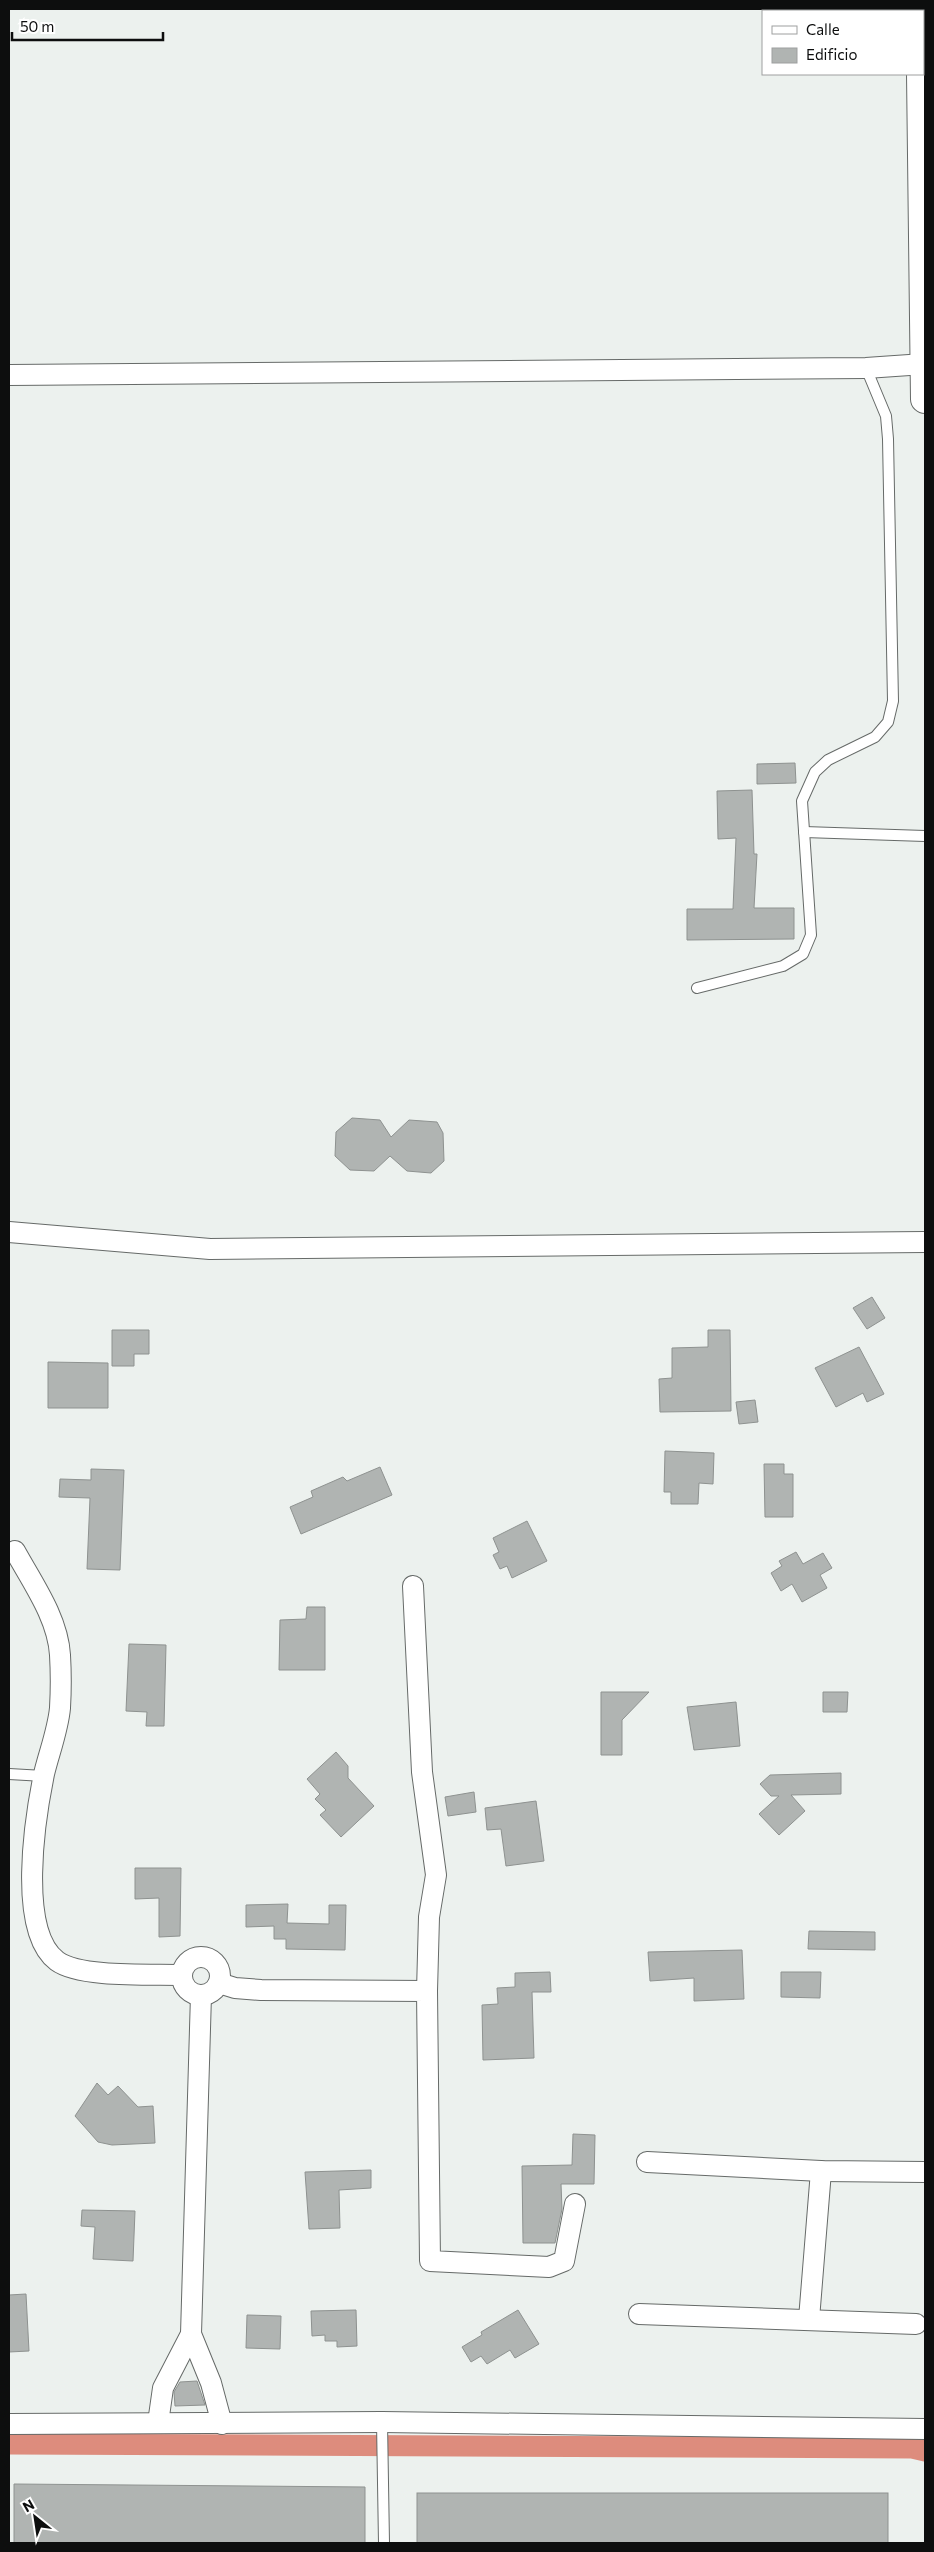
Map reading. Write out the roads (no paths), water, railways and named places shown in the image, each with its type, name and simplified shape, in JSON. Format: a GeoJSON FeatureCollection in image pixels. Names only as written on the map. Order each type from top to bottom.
{"type":"FeatureCollection","features":[{"type":"Feature","properties":{"kind":"street"},"geometry":{"type":"LineString","coordinates":[[921,75],[925,399]]}},
{"type":"Feature","properties":{"kind":"street"},"geometry":{"type":"LineString","coordinates":[[9,375],[866,368],[924,364]]}},
{"type":"Feature","properties":{"kind":"street"},"geometry":{"type":"LineString","coordinates":[[9,1232],[210,1249],[925,1242]]}},
{"type":"Feature","properties":{"kind":"street"},"geometry":{"type":"LineString","coordinates":[[15,1551],[50,1617],[60,1652],[60,1709],[44,1776],[32,1874],[33,1908],[40,1932],[48,1950],[58,1961],[73,1968],[107,1973],[181,1975]]}},
{"type":"Feature","properties":{"kind":"street"},"geometry":{"type":"LineString","coordinates":[[413,1586],[422,1772],[436,1875],[429,1918],[430,2261],[549,2267],[558,2265],[564,2261],[574,2204]]}},
{"type":"Feature","properties":{"kind":"street"},"geometry":{"type":"LineString","coordinates":[[205,1956],[219,1968],[219,1983],[212,1992],[201,1995],[187,1989],[181,1975],[184,1965],[191,1958],[205,1956]]}},
{"type":"Feature","properties":{"kind":"street"},"geometry":{"type":"LineString","coordinates":[[219,1983],[236,1988],[261,1990],[428,1991]]}},
{"type":"Feature","properties":{"kind":"street"},"geometry":{"type":"LineString","coordinates":[[201,1995],[191,2334],[212,2383],[222,2424]]}},
{"type":"Feature","properties":{"kind":"street"},"geometry":{"type":"LineString","coordinates":[[647,2162],[821,2170],[925,2172]]}},
{"type":"Feature","properties":{"kind":"street"},"geometry":{"type":"LineString","coordinates":[[809,2318],[821,2170]]}},
{"type":"Feature","properties":{"kind":"street"},"geometry":{"type":"LineString","coordinates":[[639,2314],[809,2318],[916,2324]]}},
{"type":"Feature","properties":{"kind":"street"},"geometry":{"type":"LineString","coordinates":[[158,2423],[163,2388],[191,2334]]}},
{"type":"Feature","properties":{"kind":"street"},"geometry":{"type":"LineString","coordinates":[[9,2424],[382,2422],[925,2429]]}},
{"type":"Feature","properties":{"kind":"lane"},"geometry":{"type":"LineString","coordinates":[[697,988],[783,966],[803,954],[811,935],[802,801],[815,772],[828,760],[875,737],[888,722],[893,701],[887,423],[886,416],[866,368]]}},
{"type":"Feature","properties":{"kind":"lane"},"geometry":{"type":"LineString","coordinates":[[804,832],[925,836]]}},
{"type":"Feature","properties":{"kind":"lane"},"geometry":{"type":"LineString","coordinates":[[9,1774],[44,1776]]}},
{"type":"Feature","properties":{"kind":"lane"},"geometry":{"type":"LineString","coordinates":[[382,2422],[384,2543]]}},
{"type":"Feature","properties":{"kind":"waterway"},"geometry":{"type":"LineString","coordinates":[[9,2444],[912,2448],[925,2451]]}}]}
